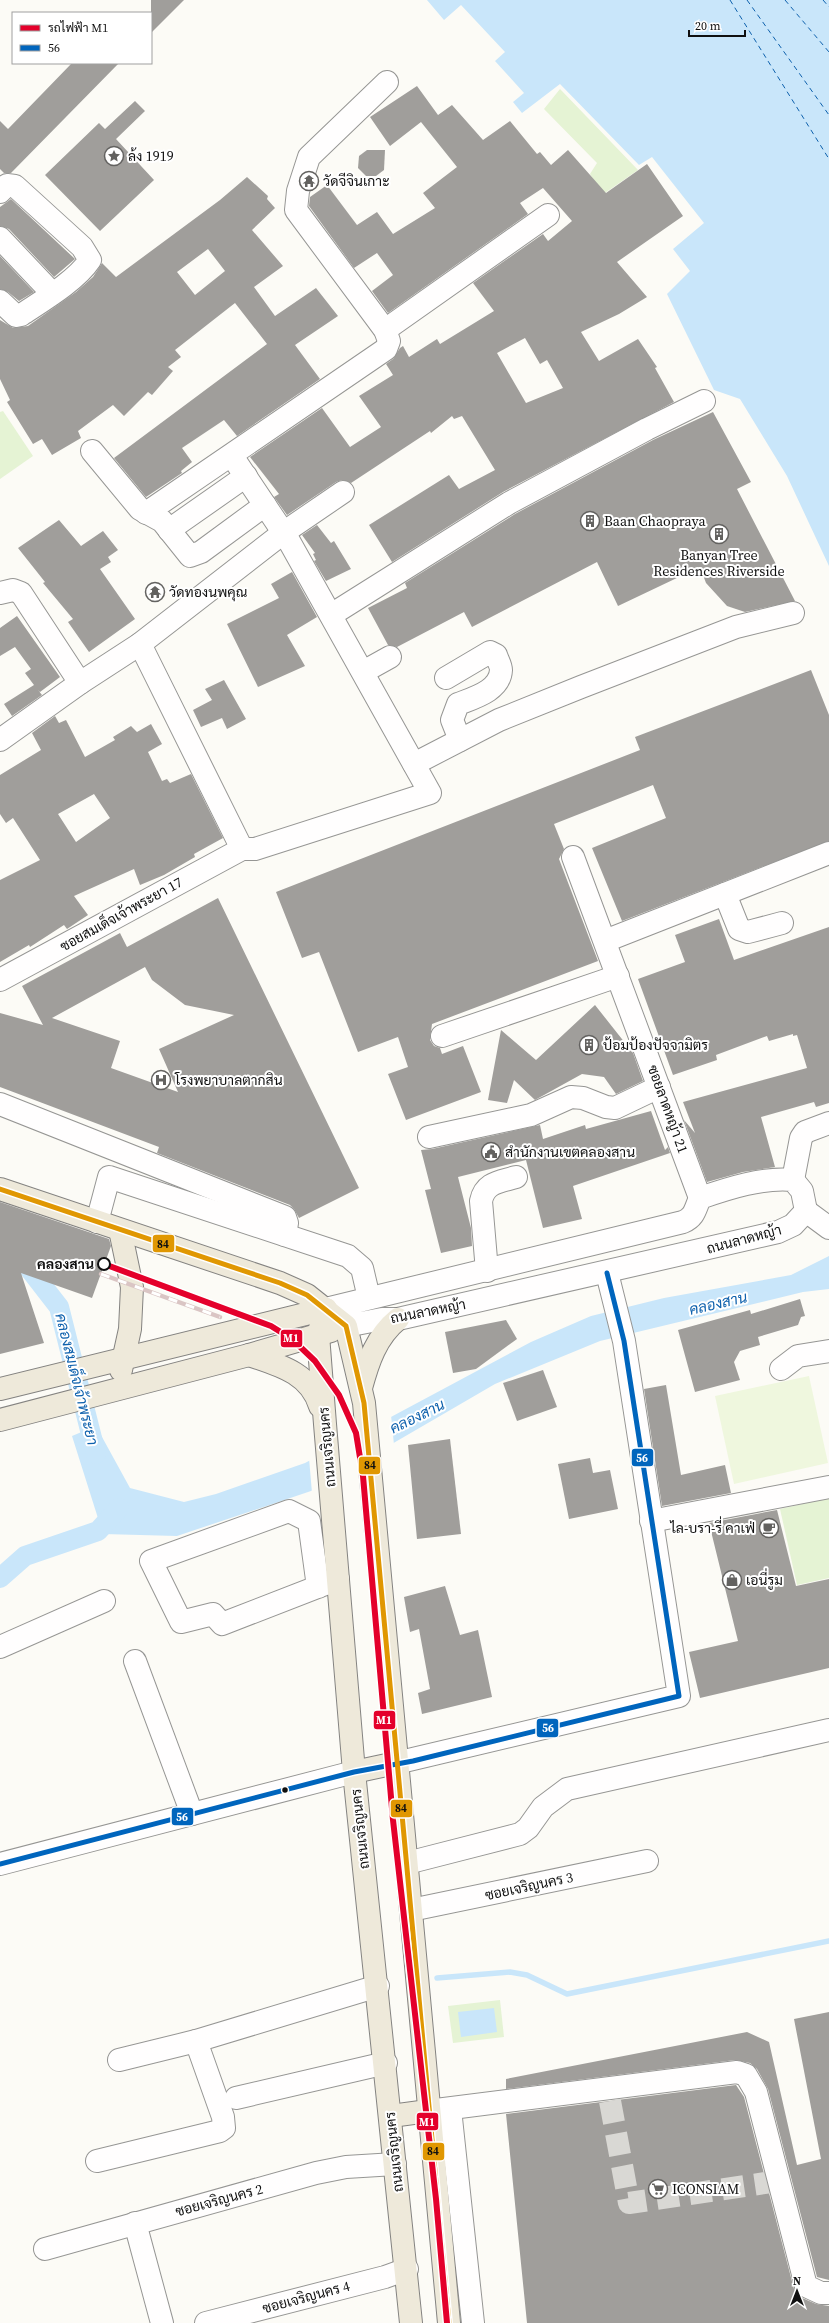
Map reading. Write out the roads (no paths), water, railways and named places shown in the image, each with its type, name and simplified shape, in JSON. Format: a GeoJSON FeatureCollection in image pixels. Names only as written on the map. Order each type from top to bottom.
{"type":"FeatureCollection","features":[{"type":"Feature","properties":{"kind":"main road"},"geometry":{"type":"LineString","coordinates":[[0,1189],[280,1283],[307,1295],[346,1326],[362,1396],[373,1492],[396,1763],[407,1863],[428,2111],[449,2323]]}},
{"type":"Feature","properties":{"kind":"main road"},"geometry":{"type":"LineString","coordinates":[[117,1389],[130,1329],[132,1287],[120,1230]]}},
{"type":"Feature","properties":{"kind":"main road","name":"ถนนเจริญนคร"},"geometry":{"type":"LineString","coordinates":[[326,1309],[318,1336],[354,1772],[386,2063],[411,2323]]}},
{"type":"Feature","properties":{"kind":"main road","name":"ถนนลาดหญ้า"},"geometry":{"type":"LineString","coordinates":[[0,1389],[326,1309]]}},
{"type":"Feature","properties":{"kind":"main road"},"geometry":{"type":"LineString","coordinates":[[362,1396],[367,1365],[386,1329],[398,1319]]}},
{"type":"Feature","properties":{"kind":"main road","name":"ถนนลาดหญ้า"},"geometry":{"type":"LineString","coordinates":[[0,1420],[249,1355],[318,1336],[346,1326]]}},
{"type":"Feature","properties":{"kind":"main road"},"geometry":{"type":"LineString","coordinates":[[249,1355],[284,1368],[307,1382],[317,1397],[325,1422]]}},
{"type":"Feature","properties":{"kind":"main road"},"geometry":{"type":"LineString","coordinates":[[354,1772],[396,1763]]}},
{"type":"Feature","properties":{"kind":"main road"},"geometry":{"type":"LineString","coordinates":[[391,2116],[428,2111]]}},
{"type":"Feature","properties":{"kind":"street"},"geometry":{"type":"LineString","coordinates":[[146,513],[386,350],[389,341],[385,330],[296,210],[298,191],[309,156],[387,82]]}},
{"type":"Feature","properties":{"kind":"street"},"geometry":{"type":"LineString","coordinates":[[0,192],[7,185],[15,186],[88,255],[90,260],[86,266],[21,315],[16,316],[0,301]]}},
{"type":"Feature","properties":{"kind":"street"},"geometry":{"type":"LineString","coordinates":[[385,330],[548,215]]}},
{"type":"Feature","properties":{"kind":"street"},"geometry":{"type":"LineString","coordinates":[[0,238],[52,293]]}},
{"type":"Feature","properties":{"kind":"street"},"geometry":{"type":"LineString","coordinates":[[331,615],[509,502],[646,429],[704,401]]}},
{"type":"Feature","properties":{"kind":"street"},"geometry":{"type":"LineString","coordinates":[[92,451],[140,509],[162,521],[187,554],[194,555],[265,505]]}},
{"type":"Feature","properties":{"kind":"street"},"geometry":{"type":"LineString","coordinates":[[140,644],[242,849],[255,850],[430,794],[331,615],[283,533],[232,456]]}},
{"type":"Feature","properties":{"kind":"street"},"geometry":{"type":"LineString","coordinates":[[169,530],[246,476]]}},
{"type":"Feature","properties":{"kind":"street"},"geometry":{"type":"LineString","coordinates":[[0,740],[80,683],[140,644],[283,533],[343,492]]}},
{"type":"Feature","properties":{"kind":"street"},"geometry":{"type":"LineString","coordinates":[[0,593],[13,590],[21,593],[80,683]]}},
{"type":"Feature","properties":{"kind":"street"},"geometry":{"type":"LineString","coordinates":[[414,764],[499,720],[729,630],[792,613]]}},
{"type":"Feature","properties":{"kind":"street"},"geometry":{"type":"LineString","coordinates":[[446,678],[490,652],[496,655],[501,669],[498,680],[491,689],[458,704],[452,720],[460,740]]}},
{"type":"Feature","properties":{"kind":"street"},"geometry":{"type":"LineString","coordinates":[[363,672],[390,657]]}},
{"type":"Feature","properties":{"kind":"street","name":"ซอยสมเด็จเจ้าพระยา 17"},"geometry":{"type":"LineString","coordinates":[[0,980],[242,849]]}},
{"type":"Feature","properties":{"kind":"street"},"geometry":{"type":"LineString","coordinates":[[606,941],[829,853]]}},
{"type":"Feature","properties":{"kind":"street","name":"ซอยลาดหญ้า 21"},"geometry":{"type":"LineString","coordinates":[[573,857],[606,941],[700,1198]]}},
{"type":"Feature","properties":{"kind":"street"},"geometry":{"type":"LineString","coordinates":[[725,894],[739,929],[748,932],[782,923]]}},
{"type":"Feature","properties":{"kind":"street"},"geometry":{"type":"LineString","coordinates":[[442,1036],[618,976]]}},
{"type":"Feature","properties":{"kind":"street"},"geometry":{"type":"LineString","coordinates":[[429,1137],[531,1115],[571,1098],[583,1098],[606,1107],[615,1108],[659,1087]]}},
{"type":"Feature","properties":{"kind":"street"},"geometry":{"type":"LineString","coordinates":[[0,1104],[284,1217],[287,1223],[286,1235]]}},
{"type":"Feature","properties":{"kind":"street"},"geometry":{"type":"LineString","coordinates":[[793,1180],[801,1138],[805,1132],[829,1123]]}},
{"type":"Feature","properties":{"kind":"street"},"geometry":{"type":"LineString","coordinates":[[97,1222],[109,1177],[348,1256],[362,1268],[369,1298]]}},
{"type":"Feature","properties":{"kind":"street"},"geometry":{"type":"LineString","coordinates":[[486,1271],[481,1201],[483,1191],[488,1186],[516,1177]]}},
{"type":"Feature","properties":{"kind":"street"},"geometry":{"type":"LineString","coordinates":[[700,1198],[776,1178],[793,1180],[802,1191],[806,1211],[829,1228]]}},
{"type":"Feature","properties":{"kind":"street","name":"ถนนลาดหญ้า"},"geometry":{"type":"LineString","coordinates":[[326,1309],[683,1222],[689,1219],[696,1212],[700,1198]]}},
{"type":"Feature","properties":{"kind":"street","name":"ถนนลาดหญ้า"},"geometry":{"type":"LineString","coordinates":[[346,1326],[382,1319],[398,1319],[607,1273],[778,1232],[793,1225],[806,1211]]}},
{"type":"Feature","properties":{"kind":"street"},"geometry":{"type":"LineString","coordinates":[[396,1763],[679,1696],[624,1341],[607,1273]]}},
{"type":"Feature","properties":{"kind":"street"},"geometry":{"type":"LineString","coordinates":[[781,1369],[798,1356],[829,1351]]}},
{"type":"Feature","properties":{"kind":"street"},"geometry":{"type":"LineString","coordinates":[[651,1521],[829,1487]]}},
{"type":"Feature","properties":{"kind":"street"},"geometry":{"type":"LineString","coordinates":[[318,1587],[310,1521],[289,1511],[151,1561],[181,1622],[213,1614],[222,1624],[318,1587],[338,1579]]}},
{"type":"Feature","properties":{"kind":"street"},"geometry":{"type":"LineString","coordinates":[[0,1647],[104,1601]]}},
{"type":"Feature","properties":{"kind":"street"},"geometry":{"type":"LineString","coordinates":[[135,1661],[192,1814]]}},
{"type":"Feature","properties":{"kind":"street"},"geometry":{"type":"LineString","coordinates":[[407,1863],[520,1834],[551,1799],[566,1790],[829,1730]]}},
{"type":"Feature","properties":{"kind":"street"},"geometry":{"type":"LineString","coordinates":[[0,1864],[354,1772]]}},
{"type":"Feature","properties":{"kind":"street","name":"ซอยเจริญนคร 3"},"geometry":{"type":"LineString","coordinates":[[411,1910],[647,1861]]}},
{"type":"Feature","properties":{"kind":"street"},"geometry":{"type":"LineString","coordinates":[[119,2060],[196,2041],[378,1986]]}},
{"type":"Feature","properties":{"kind":"street"},"geometry":{"type":"LineString","coordinates":[[97,2161],[220,2131],[224,2128],[223,2117],[196,2041]]}},
{"type":"Feature","properties":{"kind":"street"},"geometry":{"type":"LineString","coordinates":[[236,2098],[386,2063]]}},
{"type":"Feature","properties":{"kind":"street"},"geometry":{"type":"LineString","coordinates":[[451,2115],[737,2072],[746,2075],[756,2092],[806,2286],[821,2293],[829,2293]]}},
{"type":"Feature","properties":{"kind":"street"},"geometry":{"type":"LineString","coordinates":[[428,2111],[451,2115],[610,2101]]}},
{"type":"Feature","properties":{"kind":"street"},"geometry":{"type":"LineString","coordinates":[[451,2115],[473,2323]]}},
{"type":"Feature","properties":{"kind":"street","name":"ซอยเจริญนคร 2"},"geometry":{"type":"LineString","coordinates":[[44,2249],[330,2169],[395,2164]]}},
{"type":"Feature","properties":{"kind":"street"},"geometry":{"type":"LineString","coordinates":[[136,2223],[162,2323]]}},
{"type":"Feature","properties":{"kind":"street","name":"ซอยเจริญนคร 4"},"geometry":{"type":"LineString","coordinates":[[206,2323],[377,2279],[406,2269]]}},
{"type":"Feature","properties":{"kind":"water"},"geometry":{"type":"Polygon","coordinates":[[[427,0],[829,0],[829,566],[787,476],[740,399],[714,390],[667,294],[690,271],[673,249],[704,223],[652,157],[639,165],[560,84],[522,113],[513,102],[524,93],[495,61],[505,52],[461,5],[444,20],[427,0]]]}},
{"type":"Feature","properties":{"kind":"water"},"geometry":{"type":"Polygon","coordinates":[[[829,1256],[829,1289],[803,1292],[600,1341],[495,1384],[311,1491],[177,1536],[103,1534],[72,1436],[96,1426],[130,1488],[184,1502],[216,1494],[305,1463],[531,1342],[591,1316],[664,1298],[791,1275],[829,1256]]]}},
{"type":"Feature","properties":{"kind":"water"},"geometry":{"type":"Polygon","coordinates":[[[494,2008],[497,2032],[461,2037],[458,2012],[494,2008]]]}},
{"type":"Feature","properties":{"kind":"waterway","name":"คลองสมเด็จเจ้าพระยา"},"geometry":{"type":"LineString","coordinates":[[0,1247],[17,1253],[59,1307],[96,1454]]}},
{"type":"Feature","properties":{"kind":"waterway","name":"คลองสาน"},"geometry":{"type":"LineString","coordinates":[[0,1578],[25,1556],[98,1531],[119,1508]]}},
{"type":"Feature","properties":{"kind":"waterway"},"geometry":{"type":"LineString","coordinates":[[437,1978],[510,1972],[527,1975],[567,1994],[829,1941]]}},
{"type":"Feature","properties":{"kind":"tunnel"},"geometry":{"type":"LineString","coordinates":[[610,2101],[629,2203],[779,2181]]}},
{"type":"Feature","properties":{"kind":"railway"},"geometry":{"type":"LineString","coordinates":[[101,1274],[220,1317]]}},
{"type":"Feature","properties":{"kind":"metro line","name":"M1"},"geometry":{"type":"LineString","coordinates":[[104,1264],[271,1326],[292,1339],[315,1361],[339,1395],[356,1433],[363,1476],[393,1820],[436,2199],[447,2323]]}},
{"type":"Feature","properties":{"kind":"place","name":"ล้ง 1919"},"geometry":{"type":"Point","coordinates":[114,156]}},
{"type":"Feature","properties":{"kind":"place","name":"วัดจีจินเกาะ"},"geometry":{"type":"Point","coordinates":[309,181]}},
{"type":"Feature","properties":{"kind":"place","name":"Baan Chaopraya"},"geometry":{"type":"Point","coordinates":[590,521]}},
{"type":"Feature","properties":{"kind":"place","name":"Banyan Tree Residences Riverside"},"geometry":{"type":"Point","coordinates":[719,534]}},
{"type":"Feature","properties":{"kind":"place","name":"วัดทองนพคุณ"},"geometry":{"type":"Point","coordinates":[155,592]}},
{"type":"Feature","properties":{"kind":"place","name":"ป้อมป้องปัจจามิตร"},"geometry":{"type":"Point","coordinates":[589,1045]}},
{"type":"Feature","properties":{"kind":"place","name":"โรงพยาบาลตากสิน"},"geometry":{"type":"Point","coordinates":[161,1080]}},
{"type":"Feature","properties":{"kind":"place","name":"สำนักงานเขตคลองสาน"},"geometry":{"type":"Point","coordinates":[491,1152]}},
{"type":"Feature","properties":{"kind":"place","name":"คลองสาน"},"geometry":{"type":"Point","coordinates":[104,1264]}},
{"type":"Feature","properties":{"kind":"place","name":"ไล-บรา-รี่ คาเฟ่"},"geometry":{"type":"Point","coordinates":[769,1528]}},
{"type":"Feature","properties":{"kind":"place","name":"เอนี่รูม"},"geometry":{"type":"Point","coordinates":[732,1580]}},
{"type":"Feature","properties":{"kind":"place","name":"ICONSIAM"},"geometry":{"type":"Point","coordinates":[658,2189]}}]}
